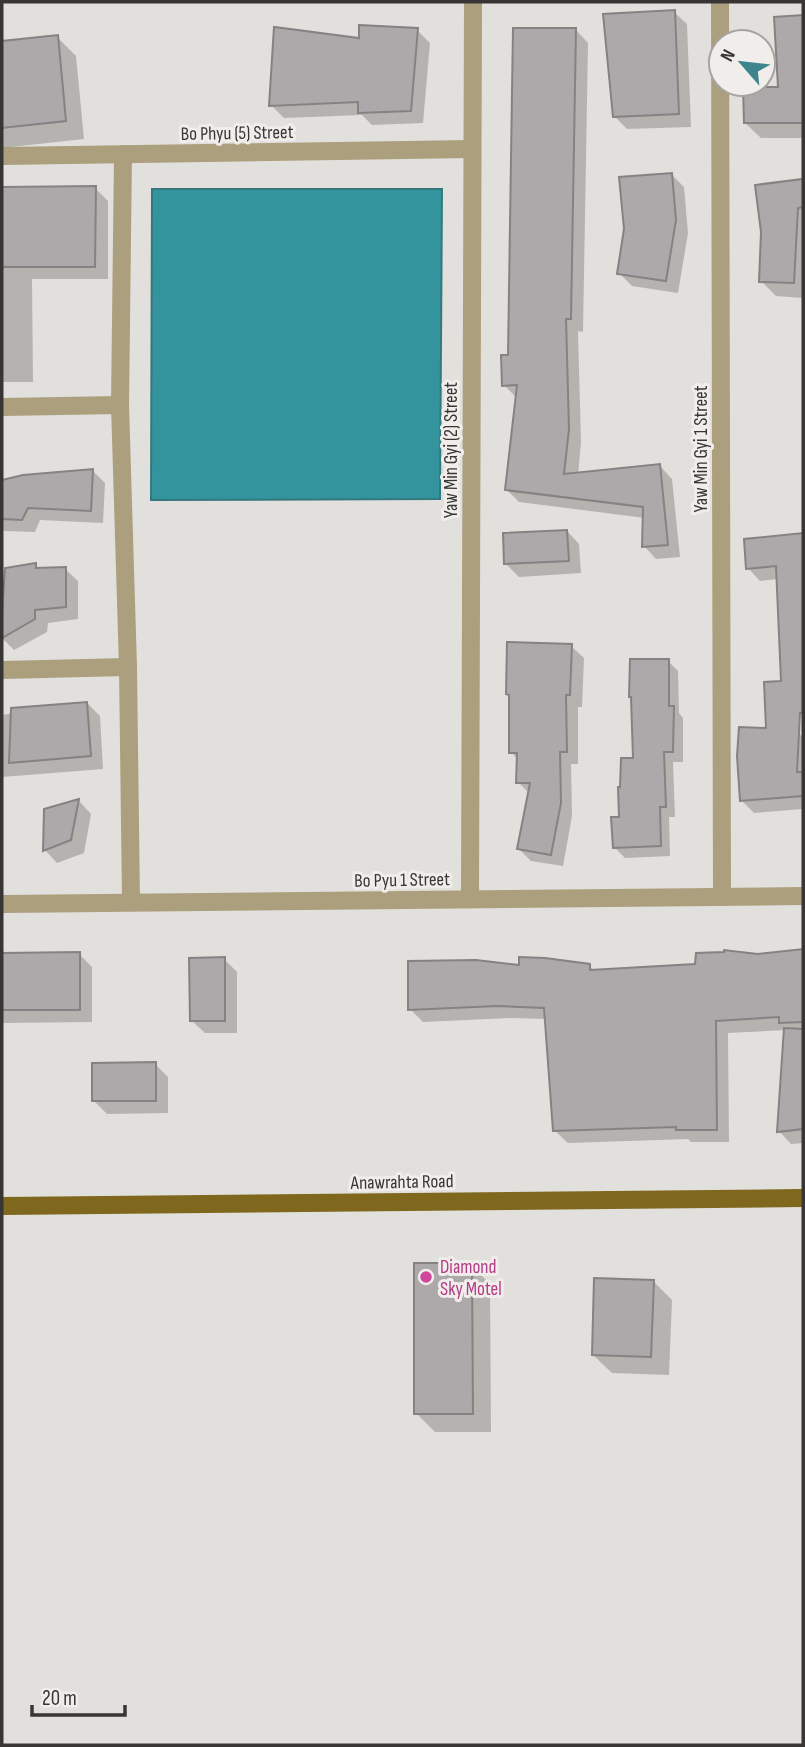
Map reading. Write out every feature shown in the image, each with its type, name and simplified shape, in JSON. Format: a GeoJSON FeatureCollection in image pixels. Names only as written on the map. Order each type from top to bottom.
{"type":"FeatureCollection","features":[{"type":"Feature","properties":{"kind":"main road","name":"Anawrahta Road"},"geometry":{"type":"LineString","coordinates":[[2,1206],[803,1198]]}},
{"type":"Feature","properties":{"kind":"street","name":"Yaw Min Gyi (2) Street"},"geometry":{"type":"LineString","coordinates":[[470,899],[472,2]]}},
{"type":"Feature","properties":{"kind":"street","name":"Yaw Min Gyi 1 Street"},"geometry":{"type":"LineString","coordinates":[[720,2],[722,897]]}},
{"type":"Feature","properties":{"kind":"street","name":"Bo Phyu (5) Street"},"geometry":{"type":"LineString","coordinates":[[2,156],[472,149]]}},
{"type":"Feature","properties":{"kind":"street"},"geometry":{"type":"LineString","coordinates":[[123,154],[120,405],[128,667],[131,902]]}},
{"type":"Feature","properties":{"kind":"street"},"geometry":{"type":"LineString","coordinates":[[2,407],[120,405]]}},
{"type":"Feature","properties":{"kind":"street"},"geometry":{"type":"LineString","coordinates":[[2,670],[128,667]]}},
{"type":"Feature","properties":{"kind":"street","name":"Bo Pyu 1 Street"},"geometry":{"type":"LineString","coordinates":[[2,904],[803,896]]}},
{"type":"Feature","properties":{"kind":"water"},"geometry":{"type":"Polygon","coordinates":[[[152,189],[442,189],[440,499],[151,500],[152,189]]]}},
{"type":"Feature","properties":{"kind":"building"},"geometry":{"type":"Polygon","coordinates":[[[675,10],[679,114],[613,117],[603,14],[675,10]]]}},
{"type":"Feature","properties":{"kind":"building"},"geometry":{"type":"Polygon","coordinates":[[[803,15],[803,123],[744,123],[743,98],[777,98],[777,28],[775,28],[774,17],[803,15]]]}},
{"type":"Feature","properties":{"kind":"building"},"geometry":{"type":"Polygon","coordinates":[[[359,25],[418,28],[411,111],[358,113],[358,102],[269,106],[274,27],[359,38],[359,25]]]}},
{"type":"Feature","properties":{"kind":"building"},"geometry":{"type":"Polygon","coordinates":[[[513,28],[576,28],[571,319],[566,319],[569,429],[564,474],[660,464],[668,545],[642,547],[643,507],[505,490],[517,385],[502,386],[501,355],[508,355],[513,28]]]}},
{"type":"Feature","properties":{"kind":"building"},"geometry":{"type":"Polygon","coordinates":[[[58,35],[66,121],[2,128],[2,41],[58,35]]]}},
{"type":"Feature","properties":{"kind":"building"},"geometry":{"type":"Polygon","coordinates":[[[672,173],[676,220],[666,281],[617,274],[624,229],[619,177],[672,173]]]}},
{"type":"Feature","properties":{"kind":"building"},"geometry":{"type":"Polygon","coordinates":[[[803,179],[803,207],[798,208],[794,283],[759,282],[761,232],[755,185],[803,179]]]}},
{"type":"Feature","properties":{"kind":"building"},"geometry":{"type":"Polygon","coordinates":[[[96,186],[95,267],[2,267],[2,187],[96,186]]]}},
{"type":"Feature","properties":{"kind":"building"},"geometry":{"type":"Polygon","coordinates":[[[93,469],[91,511],[28,508],[22,520],[2,519],[2,480],[23,475],[93,469]]]}},
{"type":"Feature","properties":{"kind":"building"},"geometry":{"type":"Polygon","coordinates":[[[567,530],[569,561],[504,564],[503,533],[567,530]]]}},
{"type":"Feature","properties":{"kind":"building"},"geometry":{"type":"Polygon","coordinates":[[[803,533],[803,713],[800,713],[797,772],[803,772],[803,796],[740,801],[737,756],[739,727],[766,728],[764,682],[781,681],[776,566],[746,569],[744,539],[803,533]]]}},
{"type":"Feature","properties":{"kind":"building"},"geometry":{"type":"Polygon","coordinates":[[[36,563],[36,568],[66,567],[66,607],[35,610],[35,619],[2,638],[5,568],[36,563]]]}},
{"type":"Feature","properties":{"kind":"building"},"geometry":{"type":"Polygon","coordinates":[[[507,642],[572,644],[570,695],[566,695],[567,752],[560,752],[561,803],[551,855],[517,849],[530,783],[516,783],[517,753],[509,753],[507,642]]]}},
{"type":"Feature","properties":{"kind":"building"},"geometry":{"type":"Polygon","coordinates":[[[630,659],[669,659],[669,706],[674,706],[673,752],[664,752],[666,807],[660,807],[661,846],[613,848],[611,817],[619,817],[621,758],[633,758],[629,697],[630,659]]]}},
{"type":"Feature","properties":{"kind":"building"},"geometry":{"type":"Polygon","coordinates":[[[87,702],[91,756],[9,763],[11,708],[87,702]]]}},
{"type":"Feature","properties":{"kind":"building"},"geometry":{"type":"Polygon","coordinates":[[[79,799],[71,840],[43,851],[44,809],[79,799]]]}},
{"type":"Feature","properties":{"kind":"building"},"geometry":{"type":"Polygon","coordinates":[[[803,949],[803,1022],[779,1023],[779,1017],[716,1021],[717,1130],[676,1130],[676,1127],[553,1131],[544,1008],[497,1006],[408,1010],[408,961],[476,960],[519,965],[519,957],[545,958],[590,964],[590,970],[695,964],[696,953],[724,950],[758,954],[803,949]]]}},
{"type":"Feature","properties":{"kind":"building"},"geometry":{"type":"Polygon","coordinates":[[[80,952],[80,1010],[2,1010],[2,953],[80,952]]]}},
{"type":"Feature","properties":{"kind":"building"},"geometry":{"type":"Polygon","coordinates":[[[225,957],[225,1021],[190,1021],[189,958],[225,957]]]}},
{"type":"Feature","properties":{"kind":"building"},"geometry":{"type":"Polygon","coordinates":[[[784,1028],[803,1029],[803,1129],[777,1132],[784,1028]]]}},
{"type":"Feature","properties":{"kind":"building"},"geometry":{"type":"Polygon","coordinates":[[[156,1062],[156,1101],[92,1101],[92,1063],[156,1062]]]}},
{"type":"Feature","properties":{"kind":"building"},"geometry":{"type":"Polygon","coordinates":[[[414,1263],[472,1263],[473,1414],[414,1414],[414,1263]]]}},
{"type":"Feature","properties":{"kind":"building"},"geometry":{"type":"Polygon","coordinates":[[[594,1278],[654,1280],[651,1357],[592,1355],[594,1278]]]}},
{"type":"Feature","properties":{"kind":"place","name":"Diamond Sky Motel"},"geometry":{"type":"Point","coordinates":[426,1277]}}]}
